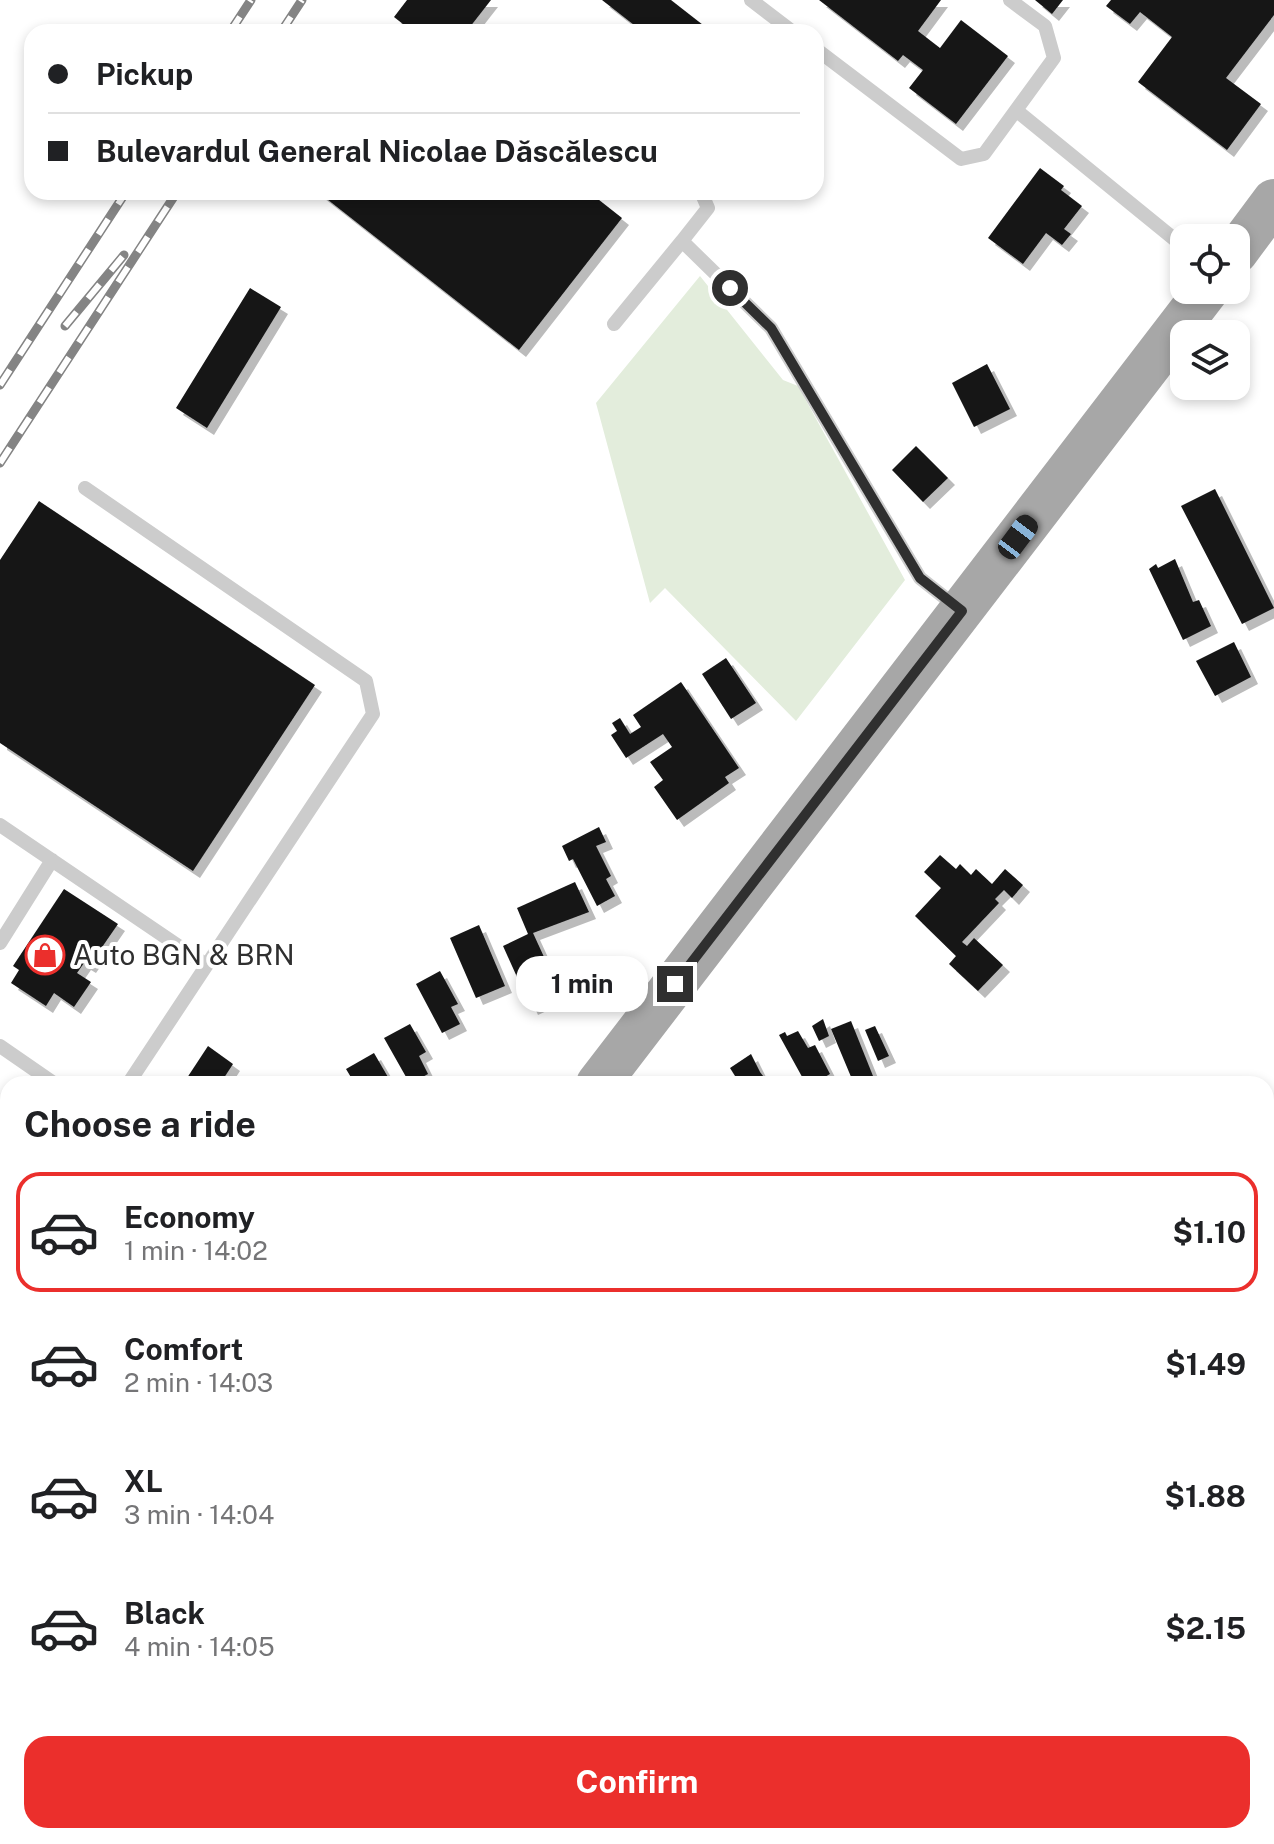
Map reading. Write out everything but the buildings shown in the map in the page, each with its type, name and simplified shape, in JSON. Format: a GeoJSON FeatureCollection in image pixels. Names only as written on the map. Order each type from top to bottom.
{"type":"FeatureCollection","features":[{"type":"Feature","properties":{"kind":"main road"},"geometry":{"type":"LineString","coordinates":[[1250,233],[1274,201]]}},
{"type":"Feature","properties":{"kind":"main road"},"geometry":{"type":"LineString","coordinates":[[604,1076],[1196,304]]}},
{"type":"Feature","properties":{"kind":"lane"},"geometry":{"type":"LineString","coordinates":[[751,0],[782,24]]}},
{"type":"Feature","properties":{"kind":"lane"},"geometry":{"type":"LineString","coordinates":[[824,55],[961,159],[984,154],[1054,58],[1045,26],[1010,0]]}},
{"type":"Feature","properties":{"kind":"lane"},"geometry":{"type":"LineString","coordinates":[[1017,111],[1170,236]]}},
{"type":"Feature","properties":{"kind":"lane"},"geometry":{"type":"LineString","coordinates":[[614,324],[708,208],[704,200]]}},
{"type":"Feature","properties":{"kind":"lane"},"geometry":{"type":"LineString","coordinates":[[682,241],[771,328],[920,578],[962,611]]}},
{"type":"Feature","properties":{"kind":"lane"},"geometry":{"type":"LineString","coordinates":[[85,488],[366,681],[373,714],[133,1076]]}},
{"type":"Feature","properties":{"kind":"lane"},"geometry":{"type":"LineString","coordinates":[[0,825],[205,964]]}},
{"type":"Feature","properties":{"kind":"lane"},"geometry":{"type":"LineString","coordinates":[[0,943],[52,860]]}},
{"type":"Feature","properties":{"kind":"lane"},"geometry":{"type":"LineString","coordinates":[[0,1046],[40,1076]]}},
{"type":"Feature","properties":{"kind":"green space"},"geometry":{"type":"Polygon","coordinates":[[[700,276],[783,380],[798,386],[905,580],[796,721],[665,588],[650,603],[596,403],[700,276]]]}},
{"type":"Feature","properties":{"kind":"railway"},"geometry":{"type":"LineString","coordinates":[[235,24],[251,0]]}},
{"type":"Feature","properties":{"kind":"railway"},"geometry":{"type":"LineString","coordinates":[[286,24],[302,0]]}},
{"type":"Feature","properties":{"kind":"railway"},"geometry":{"type":"LineString","coordinates":[[0,385],[121,200]]}},
{"type":"Feature","properties":{"kind":"railway"},"geometry":{"type":"LineString","coordinates":[[0,463],[172,200]]}},
{"type":"Feature","properties":{"kind":"railway"},"geometry":{"type":"LineString","coordinates":[[65,326],[124,255]]}},
{"type":"Feature","properties":{"kind":"place","name":"Auto BGN & BRN"},"geometry":{"type":"Point","coordinates":[45,955]}},
{"type":"Feature","properties":{"kind":"route"},"geometry":{"type":"LineString","coordinates":[[675,984],[962,611],[920,578],[771,328],[730,288]]}}]}
